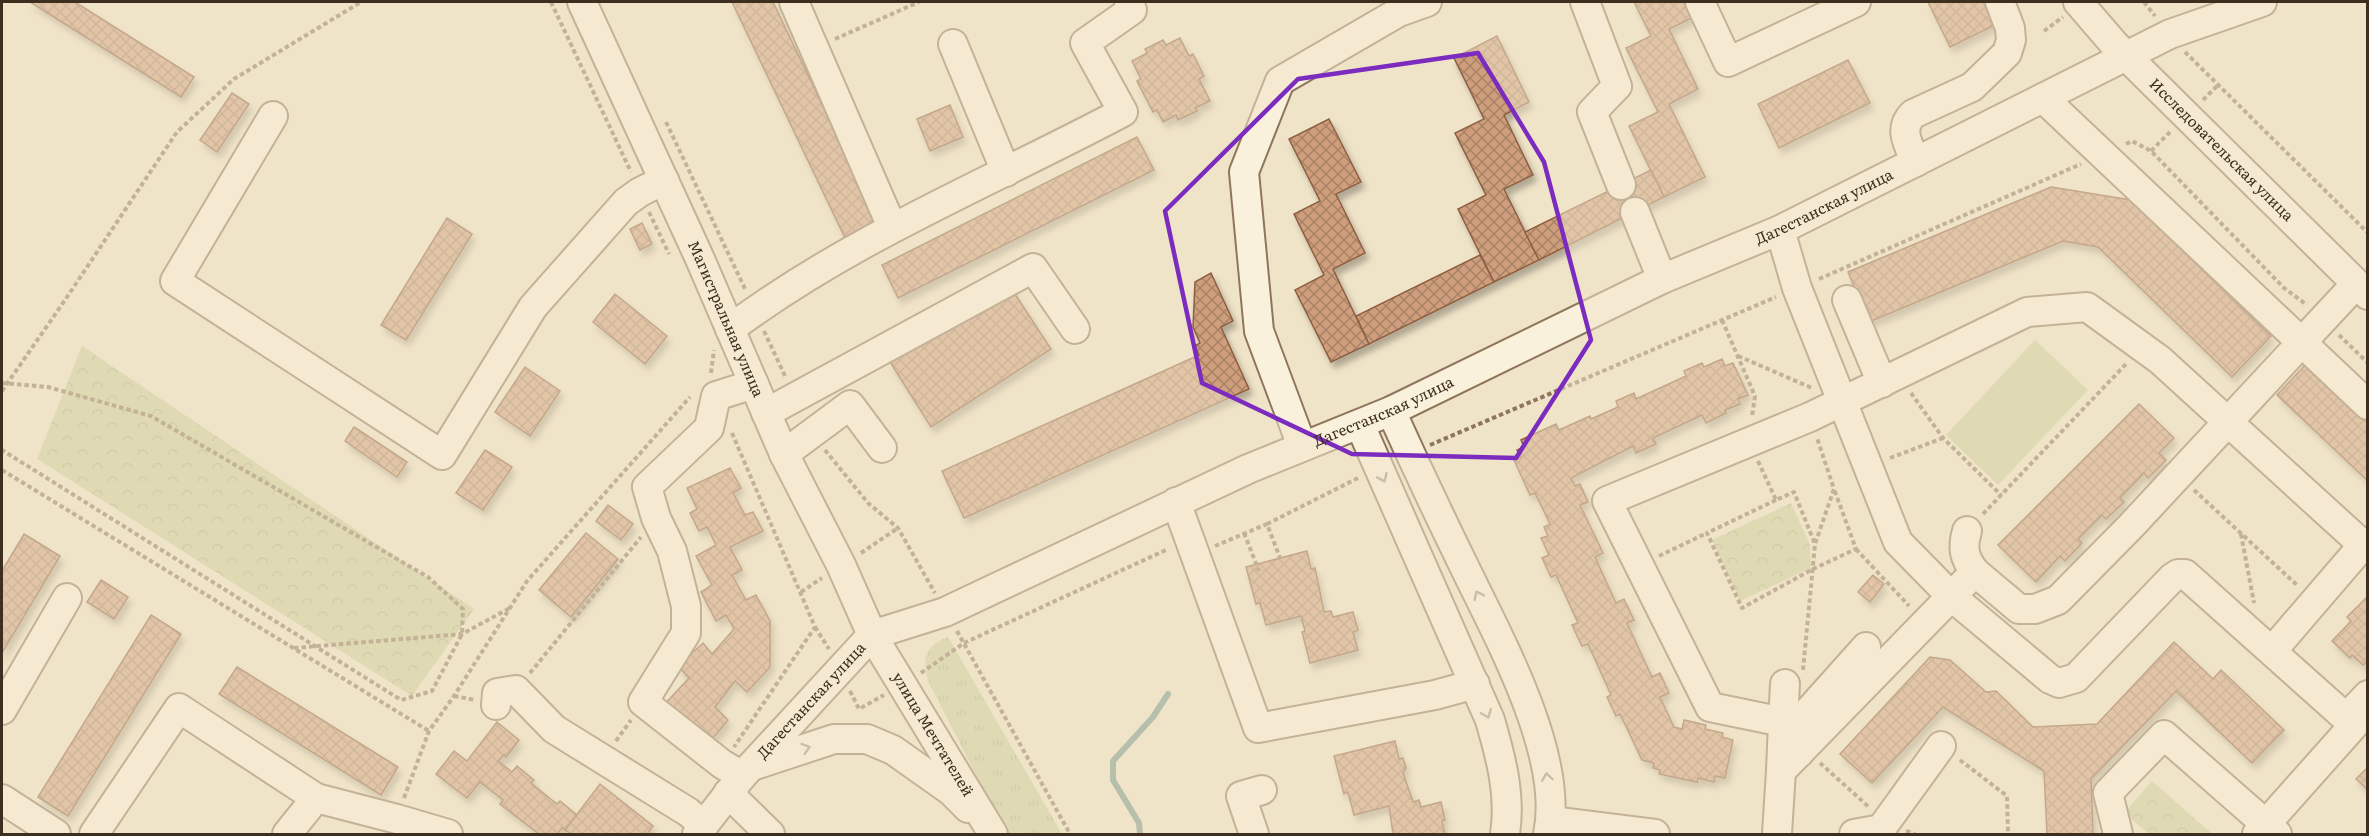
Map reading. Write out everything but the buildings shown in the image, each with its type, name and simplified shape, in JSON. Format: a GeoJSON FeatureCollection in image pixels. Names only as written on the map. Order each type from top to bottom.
{"type":"FeatureCollection","features":[{"type":"Feature","properties":{"kind":"street","name":"Магистральная улица"},"geometry":{"type":"LineString","coordinates":[[582,2],[664,180],[784,454],[841,565],[872,635]]}},
{"type":"Feature","properties":{"kind":"street"},"geometry":{"type":"LineString","coordinates":[[794,2],[891,227]]}},
{"type":"Feature","properties":{"kind":"street"},"geometry":{"type":"LineString","coordinates":[[730,329],[755,310],[891,227],[1123,112],[1085,43],[1132,10],[1129,2]]}},
{"type":"Feature","properties":{"kind":"street"},"geometry":{"type":"LineString","coordinates":[[1302,446],[1259,331],[1244,172],[1280,81],[1396,7],[1427,2]]}},
{"type":"Feature","properties":{"kind":"street"},"geometry":{"type":"LineString","coordinates":[[1585,2],[1617,86],[1592,112],[1621,185]]}},
{"type":"Feature","properties":{"kind":"street"},"geometry":{"type":"LineString","coordinates":[[1700,2],[1728,62],[1856,2]]}},
{"type":"Feature","properties":{"kind":"street"},"geometry":{"type":"LineString","coordinates":[[1916,162],[1904,131],[1907,120],[1913,114],[1972,87],[2007,52],[2011,40],[2010,28],[2000,2]]}},
{"type":"Feature","properties":{"kind":"street","name":"Исследовательская улица"},"geometry":{"type":"LineString","coordinates":[[2078,2],[2127,56],[2362,289]]}},
{"type":"Feature","properties":{"kind":"street","name":"Дагестанская улица"},"geometry":{"type":"LineString","coordinates":[[701,830],[740,778],[872,635],[945,612],[1176,502],[1302,446],[1391,411],[1662,279],[1780,230],[2170,34],[2262,2]]}},
{"type":"Feature","properties":{"kind":"street"},"geometry":{"type":"LineString","coordinates":[[953,44],[1006,172]]}},
{"type":"Feature","properties":{"kind":"street"},"geometry":{"type":"LineString","coordinates":[[2043,98],[2367,405]]}},
{"type":"Feature","properties":{"kind":"street"},"geometry":{"type":"LineString","coordinates":[[273,116],[176,281],[442,455],[533,307],[626,202],[664,180]]}},
{"type":"Feature","properties":{"kind":"street"},"geometry":{"type":"LineString","coordinates":[[1635,212],[1662,279]]}},
{"type":"Feature","properties":{"kind":"street"},"geometry":{"type":"LineString","coordinates":[[1780,230],[1797,288],[1844,401],[1898,542],[1952,597],[2050,679],[2059,683],[2076,678],[2178,574],[2185,574],[2354,725],[2267,831],[2164,735],[2108,793],[2118,834]]}},
{"type":"Feature","properties":{"kind":"street"},"geometry":{"type":"LineString","coordinates":[[766,412],[1033,268],[1075,329]]}},
{"type":"Feature","properties":{"kind":"street"},"geometry":{"type":"LineString","coordinates":[[1967,531],[1963,545],[1966,560],[1975,572],[2019,609],[2035,609],[2058,600],[2323,319],[2362,289]]}},
{"type":"Feature","properties":{"kind":"street"},"geometry":{"type":"LineString","coordinates":[[1847,300],[1890,379]]}},
{"type":"Feature","properties":{"kind":"street"},"geometry":{"type":"LineString","coordinates":[[1795,757],[1784,701],[1710,707],[1607,501],[1810,417],[2027,312],[2087,307],[2142,347],[2228,421],[2363,545],[2315,601],[2266,647]]}},
{"type":"Feature","properties":{"kind":"street"},"geometry":{"type":"LineString","coordinates":[[754,384],[716,396],[709,428],[646,487],[656,519],[672,551],[686,606],[686,633],[643,702],[740,778],[770,834]]}},
{"type":"Feature","properties":{"kind":"street"},"geometry":{"type":"LineString","coordinates":[[784,454],[850,405],[882,448]]}},
{"type":"Feature","properties":{"kind":"street"},"geometry":{"type":"LineString","coordinates":[[1391,411],[1505,653],[1534,725],[1548,775],[1549,828],[1655,834]]}},
{"type":"Feature","properties":{"kind":"street"},"geometry":{"type":"LineString","coordinates":[[1360,425],[1490,720],[1503,767],[1507,819],[1505,834]]}},
{"type":"Feature","properties":{"kind":"street"},"geometry":{"type":"LineString","coordinates":[[1176,502],[1258,728],[1435,695],[1475,684]]}},
{"type":"Feature","properties":{"kind":"street"},"geometry":{"type":"LineString","coordinates":[[1795,757],[1975,572]]}},
{"type":"Feature","properties":{"kind":"street"},"geometry":{"type":"LineString","coordinates":[[2,710],[67,598]]}},
{"type":"Feature","properties":{"kind":"street","name":"улица Мечтателей"},"geometry":{"type":"LineString","coordinates":[[872,635],[993,834]]}},
{"type":"Feature","properties":{"kind":"street"},"geometry":{"type":"LineString","coordinates":[[1781,834],[1799,727],[1806,714],[1866,647]]}},
{"type":"Feature","properties":{"kind":"street"},"geometry":{"type":"LineString","coordinates":[[2346,718],[2367,695]]}},
{"type":"Feature","properties":{"kind":"street"},"geometry":{"type":"LineString","coordinates":[[506,698],[688,812],[701,830]]}},
{"type":"Feature","properties":{"kind":"street"},"geometry":{"type":"LineString","coordinates":[[94,834],[179,708],[316,798],[448,834]]}},
{"type":"Feature","properties":{"kind":"street"},"geometry":{"type":"LineString","coordinates":[[740,778],[834,739],[867,739],[893,750],[951,791],[993,834]]}},
{"type":"Feature","properties":{"kind":"street"},"geometry":{"type":"LineString","coordinates":[[1854,834],[1881,829],[1941,746]]}},
{"type":"Feature","properties":{"kind":"street"},"geometry":{"type":"LineString","coordinates":[[1254,834],[1241,796],[1262,790]]}},
{"type":"Feature","properties":{"kind":"street"},"geometry":{"type":"LineString","coordinates":[[287,834],[316,798]]}},
{"type":"Feature","properties":{"kind":"street"},"geometry":{"type":"LineString","coordinates":[[2,799],[56,834]]}},
{"type":"Feature","properties":{"kind":"path"},"geometry":{"type":"LineString","coordinates":[[2,391],[4,383],[63,303],[177,132],[234,79],[361,2]]}},
{"type":"Feature","properties":{"kind":"path"},"geometry":{"type":"LineString","coordinates":[[815,47],[919,2]]}},
{"type":"Feature","properties":{"kind":"path"},"geometry":{"type":"LineString","coordinates":[[2144,2],[2196,64],[2367,233]]}},
{"type":"Feature","properties":{"kind":"path"},"geometry":{"type":"LineString","coordinates":[[664,118],[794,397]]}},
{"type":"Feature","properties":{"kind":"path"},"geometry":{"type":"LineString","coordinates":[[1410,453],[1797,288],[2132,141],[2151,151],[2284,288],[2323,319],[2367,363]]}},
{"type":"Feature","properties":{"kind":"path"},"geometry":{"type":"LineString","coordinates":[[1967,531],[2142,347]]}},
{"type":"Feature","properties":{"kind":"path"},"geometry":{"type":"LineString","coordinates":[[1738,356],[1844,401]]}},
{"type":"Feature","properties":{"kind":"path"},"geometry":{"type":"LineString","coordinates":[[1890,379],[1943,438],[2001,495]]}},
{"type":"Feature","properties":{"kind":"path"},"geometry":{"type":"LineString","coordinates":[[2,450],[401,700],[432,691],[462,634],[463,609],[428,577],[151,416],[48,387],[4,383]]}},
{"type":"Feature","properties":{"kind":"path"},"geometry":{"type":"LineString","coordinates":[[397,819],[429,730],[454,696],[527,581],[696,392]]}},
{"type":"Feature","properties":{"kind":"path"},"geometry":{"type":"LineString","coordinates":[[1810,417],[1857,549],[1925,624]]}},
{"type":"Feature","properties":{"kind":"path"},"geometry":{"type":"LineString","coordinates":[[811,433],[868,503],[898,528],[1070,834]]}},
{"type":"Feature","properties":{"kind":"path"},"geometry":{"type":"LineString","coordinates":[[1868,467],[1943,438]]}},
{"type":"Feature","properties":{"kind":"path"},"geometry":{"type":"LineString","coordinates":[[964,643],[1192,547],[1244,533],[1267,524],[1378,468]]}},
{"type":"Feature","properties":{"kind":"path"},"geometry":{"type":"LineString","coordinates":[[2,470],[429,730]]}},
{"type":"Feature","properties":{"kind":"path"},"geometry":{"type":"LineString","coordinates":[[2178,475],[2315,601]]}},
{"type":"Feature","properties":{"kind":"path"},"geometry":{"type":"LineString","coordinates":[[1784,701],[1800,688],[1815,544],[1834,489]]}},
{"type":"Feature","properties":{"kind":"path"},"geometry":{"type":"LineString","coordinates":[[1640,566],[1776,500]]}},
{"type":"Feature","properties":{"kind":"path"},"geometry":{"type":"LineString","coordinates":[[506,698],[656,519]]}},
{"type":"Feature","properties":{"kind":"path"},"geometry":{"type":"LineString","coordinates":[[1267,524],[1280,558]]}},
{"type":"Feature","properties":{"kind":"path"},"geometry":{"type":"LineString","coordinates":[[1244,533],[1259,571]]}},
{"type":"Feature","properties":{"kind":"path"},"geometry":{"type":"LineString","coordinates":[[1707,533],[1742,608],[1813,569],[1857,549]]}},
{"type":"Feature","properties":{"kind":"path"},"geometry":{"type":"LineString","coordinates":[[2241,533],[2266,647]]}},
{"type":"Feature","properties":{"kind":"path"},"geometry":{"type":"LineString","coordinates":[[293,648],[462,634],[511,607]]}},
{"type":"Feature","properties":{"kind":"path"},"geometry":{"type":"LineString","coordinates":[[604,760],[643,702]]}},
{"type":"Feature","properties":{"kind":"path"},"geometry":{"type":"LineString","coordinates":[[1941,746],[2007,796],[2008,834]]}},
{"type":"Feature","properties":{"kind":"path"},"geometry":{"type":"LineString","coordinates":[[1795,757],[1886,822],[1915,834]]}},
{"type":"Feature","properties":{"kind":"highlighted area"},"geometry":{"type":"Polygon","coordinates":[[[1478,53],[1544,162],[1591,340],[1516,458],[1352,454],[1202,383],[1165,211],[1298,79],[1478,53]]]}},
{"type":"Feature","properties":{"kind":"green space"},"geometry":{"type":"Polygon","coordinates":[[[2035,340],[2088,390],[1998,485],[1946,435],[2035,340]]]}},
{"type":"Feature","properties":{"kind":"green space"},"geometry":{"type":"Polygon","coordinates":[[[82,346],[474,609],[412,696],[37,459],[82,346]]]}},
{"type":"Feature","properties":{"kind":"green space"},"geometry":{"type":"Polygon","coordinates":[[[1791,503],[1810,545],[1811,568],[1740,601],[1712,540],[1791,503]]]}},
{"type":"Feature","properties":{"kind":"green space"},"geometry":{"type":"Polygon","coordinates":[[[948,637],[1062,834],[1006,834],[928,681],[925,666],[927,654],[934,644],[948,637]]]}},
{"type":"Feature","properties":{"kind":"green space"},"geometry":{"type":"Polygon","coordinates":[[[2152,781],[2211,833],[2149,834],[2124,813],[2152,781]]]}},
{"type":"Feature","properties":{"kind":"waterway"},"geometry":{"type":"LineString","coordinates":[[1140,834],[1139,823],[1113,780],[1113,761],[1153,717],[1168,694]]}}]}
